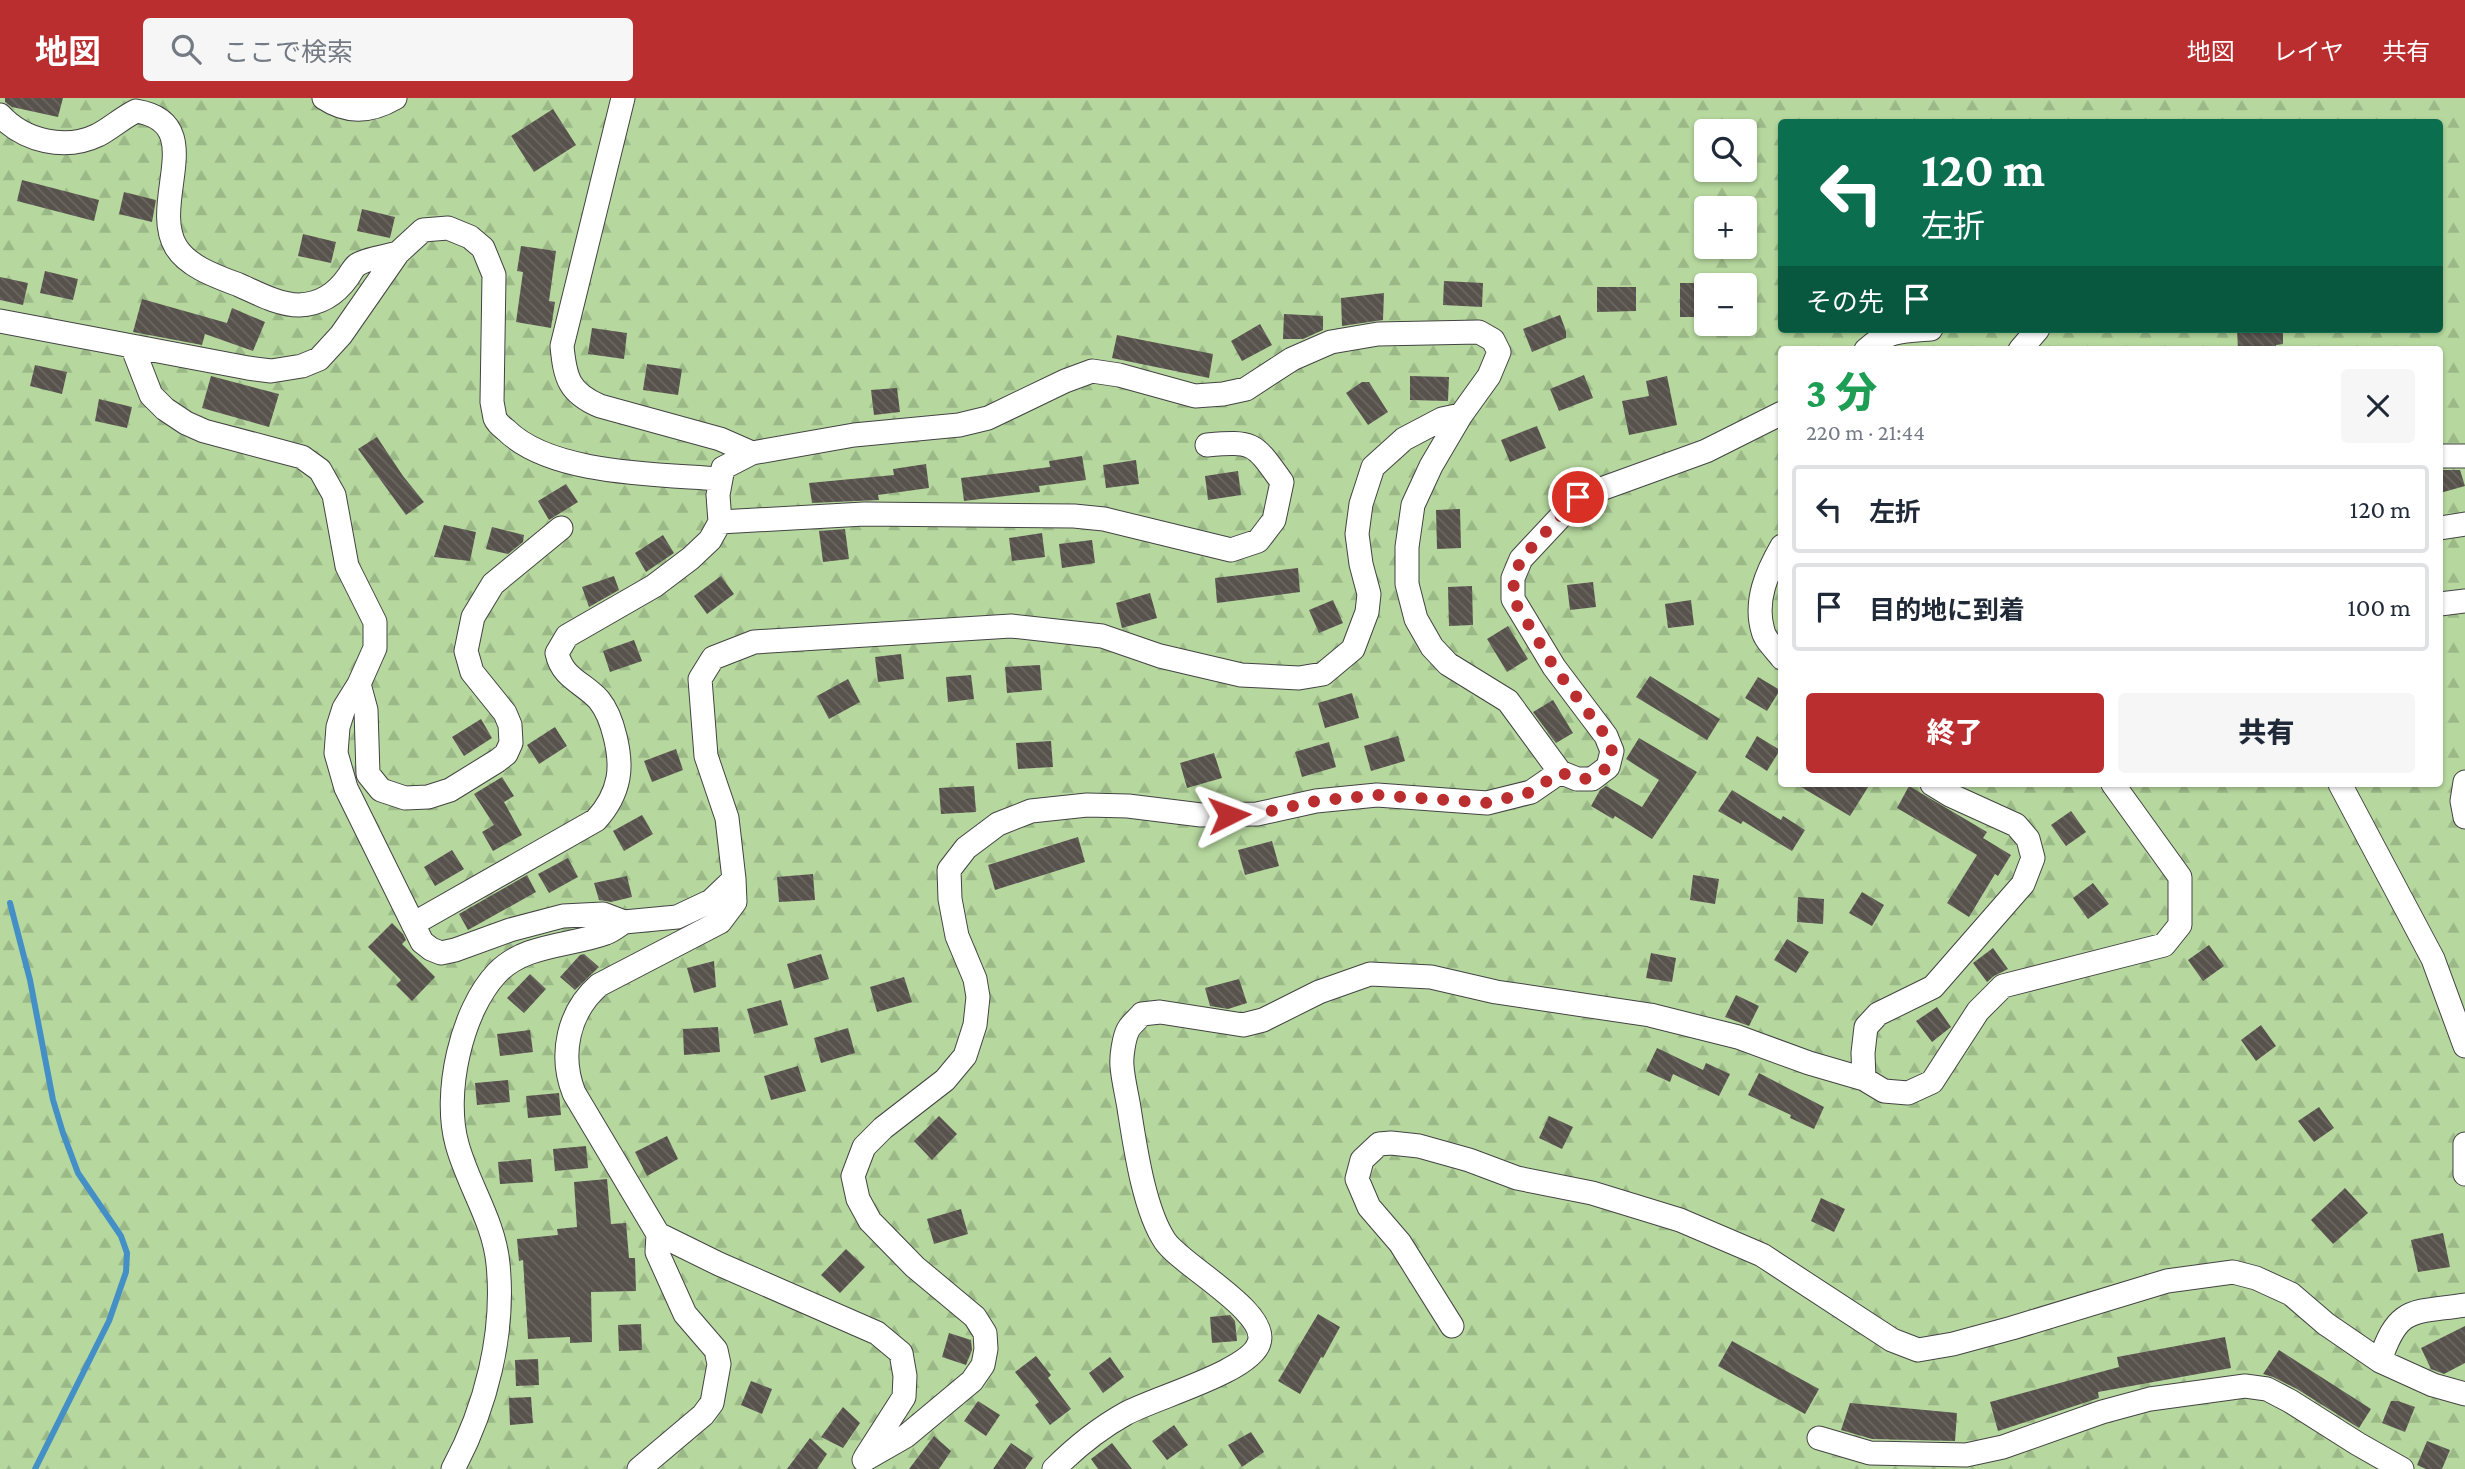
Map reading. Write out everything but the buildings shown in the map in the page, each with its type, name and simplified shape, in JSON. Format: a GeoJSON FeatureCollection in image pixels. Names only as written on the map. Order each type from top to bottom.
{"type":"FeatureCollection","features":[{"type":"Feature","properties":{"kind":"street"},"geometry":{"type":"LineString","coordinates":[[324,98],[335,105],[355,111],[381,106],[395,98]]}},
{"type":"Feature","properties":{"kind":"street"},"geometry":{"type":"LineString","coordinates":[[623,98],[562,346],[564,369],[581,398],[600,406],[720,439],[751,453]]}},
{"type":"Feature","properties":{"kind":"street"},"geometry":{"type":"LineString","coordinates":[[0,115],[26,134],[48,142],[70,144],[97,135],[136,111],[152,114],[171,128],[174,141],[170,228],[176,246],[192,263],[220,278],[279,301],[298,305],[318,302],[336,293],[358,264],[398,253]]}},
{"type":"Feature","properties":{"kind":"street"},"geometry":{"type":"LineString","coordinates":[[0,321],[271,371],[302,366],[319,359],[341,335],[398,253],[424,230],[448,228],[470,237],[483,248],[494,275],[492,402],[496,420],[514,439],[552,458],[589,467],[720,479]]}},
{"type":"Feature","properties":{"kind":"street"},"geometry":{"type":"LineString","coordinates":[[413,924],[596,820],[606,809],[619,775],[615,734],[605,708],[596,697],[574,682],[559,663],[557,653],[561,643],[577,628],[654,586],[691,558],[709,540],[720,523],[718,495],[723,468],[751,453],[854,435],[959,425],[988,418],[1092,371],[1119,375],[1195,396],[1223,394],[1246,389],[1292,359],[1331,342],[1409,332],[1479,332],[1493,340],[1499,352],[1489,376],[1430,466],[1413,505],[1407,547],[1406,584],[1416,619],[1432,647],[1448,664],[1508,701],[1560,772],[1577,779],[1592,779],[1608,767],[1612,751],[1606,736],[1554,667],[1513,599],[1514,578],[1521,559],[1578,497],[1706,451],[1778,415]]}},
{"type":"Feature","properties":{"kind":"street"},"geometry":{"type":"LineString","coordinates":[[1870,346],[1889,333]]}},
{"type":"Feature","properties":{"kind":"street"},"geometry":{"type":"LineString","coordinates":[[132,346],[151,395],[165,409],[204,431],[302,457],[320,470],[334,495],[347,566],[375,622],[375,648],[359,684],[344,708],[338,727],[336,753],[346,788],[422,942],[441,953],[510,930],[564,916],[603,914],[624,922],[677,917],[711,901],[734,879]]}},
{"type":"Feature","properties":{"kind":"street"},"geometry":{"type":"LineString","coordinates":[[860,1464],[904,1397],[905,1376],[901,1353],[877,1333],[719,1264],[658,1234],[574,1093],[568,1076],[566,1052],[574,1019],[584,998],[599,985],[720,922],[735,902],[727,818],[706,756],[700,680],[713,658],[754,642],[1011,626],[1102,636],[1160,656],[1241,675],[1299,678],[1324,674],[1353,649],[1367,612],[1369,594],[1357,534],[1362,504],[1373,467],[1404,439],[1442,419],[1461,415]]}},
{"type":"Feature","properties":{"kind":"street"},"geometry":{"type":"LineString","coordinates":[[720,523],[863,514],[1074,516],[1104,519],[1231,550],[1258,541],[1274,520],[1282,482],[1260,451],[1240,443],[1207,445]]}},
{"type":"Feature","properties":{"kind":"street"},"geometry":{"type":"LineString","coordinates":[[2443,456],[2465,456]]}},
{"type":"Feature","properties":{"kind":"street"},"geometry":{"type":"LineString","coordinates":[[2443,528],[2465,524]]}},
{"type":"Feature","properties":{"kind":"street"},"geometry":{"type":"LineString","coordinates":[[359,684],[366,710],[368,774],[381,790],[405,798],[428,797],[450,790],[497,761],[506,754],[511,743],[510,726],[505,713],[472,673],[466,651],[473,617],[493,584],[561,528]]}},
{"type":"Feature","properties":{"kind":"street"},"geometry":{"type":"LineString","coordinates":[[1778,553],[1770,566],[1759,602],[1763,632],[1778,653]]}},
{"type":"Feature","properties":{"kind":"street"},"geometry":{"type":"LineString","coordinates":[[2443,604],[2465,601]]}},
{"type":"Feature","properties":{"kind":"street"},"geometry":{"type":"LineString","coordinates":[[860,1464],[906,1436],[972,1381],[982,1365],[986,1349],[985,1334],[975,1317],[915,1267],[870,1221],[858,1199],[853,1176],[864,1147],[883,1128],[945,1080],[965,1056],[975,1025],[978,997],[975,979],[957,936],[950,899],[949,870],[966,848],[998,824],[1031,811],[1087,805],[1128,806],[1201,815],[1257,814],[1316,801],[1377,795],[1488,803],[1531,792],[1560,772]]}},
{"type":"Feature","properties":{"kind":"street"},"geometry":{"type":"LineString","coordinates":[[2465,782],[2462,801],[2465,817]]}},
{"type":"Feature","properties":{"kind":"street"},"geometry":{"type":"LineString","coordinates":[[1864,1079],[1866,1027],[1878,1014],[1933,986],[2024,884],[2033,858],[2028,839],[2016,825],[1937,787]]}},
{"type":"Feature","properties":{"kind":"street"},"geometry":{"type":"LineString","coordinates":[[1054,1469],[1085,1438],[1126,1413],[1234,1367],[1253,1353],[1261,1333],[1250,1315],[1227,1293],[1188,1265],[1165,1241],[1146,1197],[1122,1065],[1128,1030],[1142,1014],[1160,1012],[1243,1025],[1263,1020],[1319,992],[1370,974],[1431,976],[1496,992],[1650,1015],[1738,1037],[1809,1063],[1864,1079],[1884,1091],[1908,1093],[1932,1082],[1979,1011],[2003,986],[2164,945],[2180,925],[2180,877],[2115,787]]}},
{"type":"Feature","properties":{"kind":"street"},"geometry":{"type":"LineString","coordinates":[[2353,795],[2433,958],[2465,1046]]}},
{"type":"Feature","properties":{"kind":"street"},"geometry":{"type":"LineString","coordinates":[[453,1469],[478,1417],[501,1307],[498,1261],[491,1227],[457,1146],[453,1127],[459,1043],[476,1003],[498,972],[521,956],[607,933],[624,922]]}},
{"type":"Feature","properties":{"kind":"street"},"geometry":{"type":"LineString","coordinates":[[1452,1326],[1399,1243],[1370,1207],[1357,1179],[1362,1160],[1379,1144],[1419,1146],[1469,1160],[1517,1178],[1592,1193],[1680,1220],[1762,1255],[1892,1340],[1918,1350],[1953,1344],[2012,1328],[2167,1281],[2233,1272],[2256,1278],[2291,1294],[2326,1324],[2380,1361],[2433,1385],[2465,1394]]}},
{"type":"Feature","properties":{"kind":"street"},"geometry":{"type":"LineString","coordinates":[[2465,1144],[2465,1174]]}},
{"type":"Feature","properties":{"kind":"street"},"geometry":{"type":"LineString","coordinates":[[639,1469],[708,1409],[716,1390],[719,1364],[716,1350],[685,1314],[657,1252],[658,1234]]}},
{"type":"Feature","properties":{"kind":"street"},"geometry":{"type":"LineString","coordinates":[[2380,1361],[2397,1322],[2412,1314],[2465,1305]]}},
{"type":"Feature","properties":{"kind":"street"},"geometry":{"type":"LineString","coordinates":[[1819,1438],[1870,1452],[1966,1455],[2003,1447],[2102,1412],[2150,1399],[2245,1386],[2267,1389],[2402,1469]]}},
{"type":"Feature","properties":{"kind":"green space"},"geometry":{"type":"Polygon","coordinates":[[[0,98],[2465,98],[2465,1469],[0,1469],[0,98]]]}},
{"type":"Feature","properties":{"kind":"waterway"},"geometry":{"type":"LineString","coordinates":[[10,903],[30,980],[53,1100],[63,1133],[78,1173],[121,1236],[127,1253],[126,1272],[109,1321],[35,1469]]}},
{"type":"Feature","properties":{"kind":"route"},"geometry":{"type":"LineString","coordinates":[[1229,815],[1257,814],[1316,801],[1377,795],[1488,803],[1531,792],[1560,772],[1577,779],[1592,779],[1608,767],[1612,751],[1606,736],[1554,667],[1513,599],[1514,578],[1521,559],[1578,497]]}}]}
